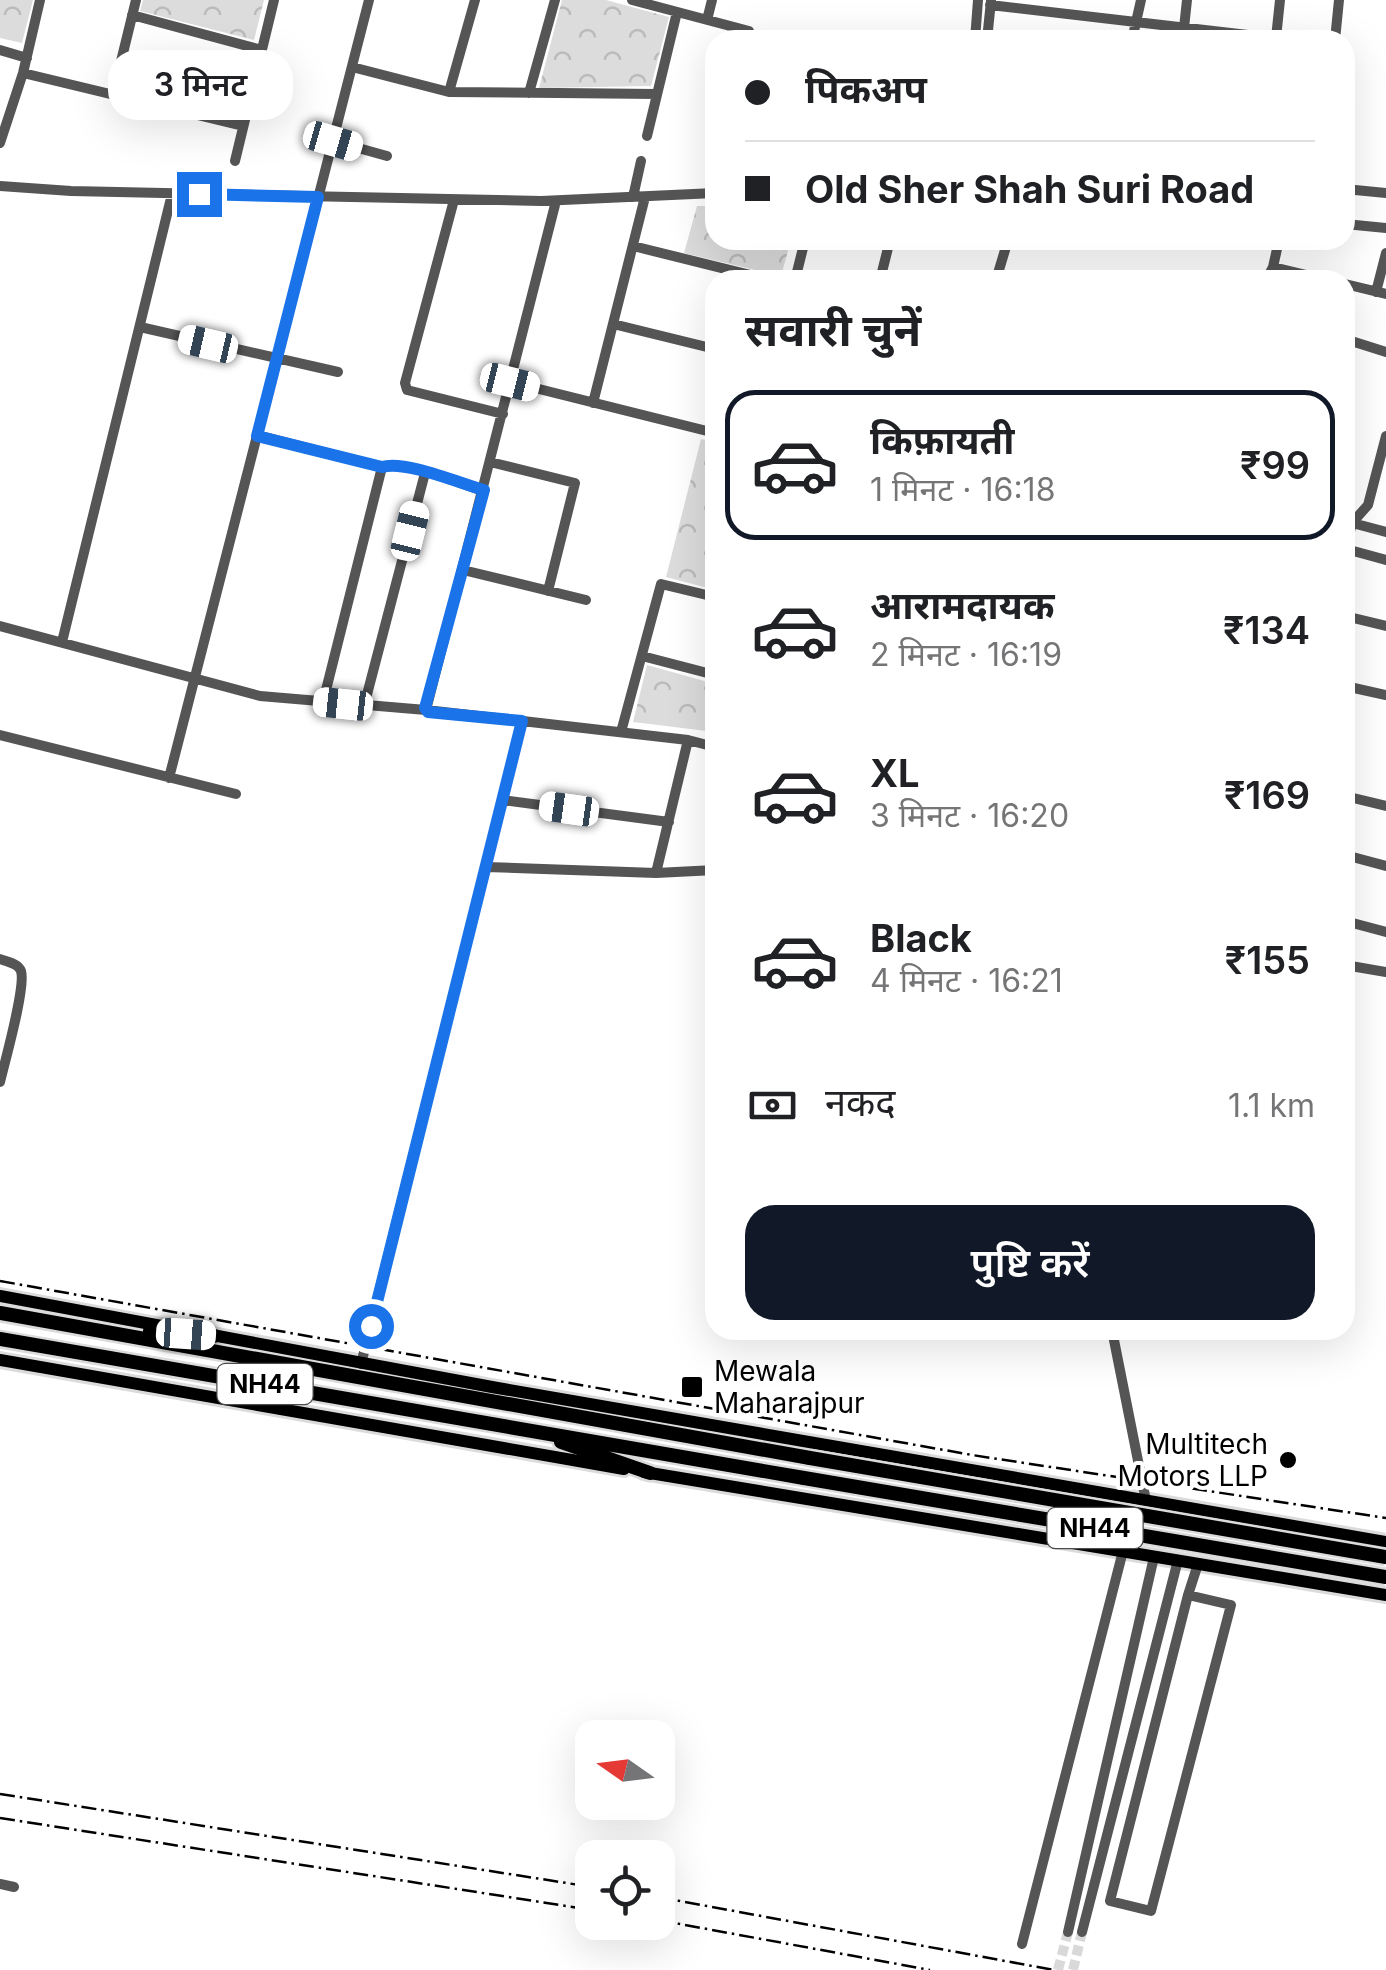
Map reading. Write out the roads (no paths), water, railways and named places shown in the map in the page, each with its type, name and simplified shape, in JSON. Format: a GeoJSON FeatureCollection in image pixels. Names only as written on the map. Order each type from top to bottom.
{"type":"FeatureCollection","features":[{"type":"Feature","properties":{"kind":"highway","name":"NH44"},"geometry":{"type":"LineString","coordinates":[[0,1314],[1386,1556]]}},
{"type":"Feature","properties":{"kind":"highway"},"geometry":{"type":"LineString","coordinates":[[100,1330],[214,1336]]}},
{"type":"Feature","properties":{"kind":"highway","name":"NH44"},"geometry":{"type":"LineString","coordinates":[[0,1338],[1386,1578]]}},
{"type":"Feature","properties":{"kind":"highway"},"geometry":{"type":"LineString","coordinates":[[530,1430],[650,1473]]}},
{"type":"Feature","properties":{"kind":"main road"},"geometry":{"type":"LineString","coordinates":[[0,1296],[361,1364],[1386,1542]]}},
{"type":"Feature","properties":{"kind":"main road"},"geometry":{"type":"LineString","coordinates":[[0,1360],[1386,1595]]}},
{"type":"Feature","properties":{"kind":"main road"},"geometry":{"type":"LineString","coordinates":[[1290,1579],[1299,1527]]}},
{"type":"Feature","properties":{"kind":"street"},"geometry":{"type":"LineString","coordinates":[[0,143],[23,73],[40,0]]}},
{"type":"Feature","properties":{"kind":"street"},"geometry":{"type":"LineString","coordinates":[[113,94],[136,0]]}},
{"type":"Feature","properties":{"kind":"street"},"geometry":{"type":"LineString","coordinates":[[235,162],[274,0]]}},
{"type":"Feature","properties":{"kind":"street"},"geometry":{"type":"LineString","coordinates":[[169,778],[369,0]]}},
{"type":"Feature","properties":{"kind":"street"},"geometry":{"type":"LineString","coordinates":[[450,92],[475,0]]}},
{"type":"Feature","properties":{"kind":"street"},"geometry":{"type":"LineString","coordinates":[[530,93],[554,0]]}},
{"type":"Feature","properties":{"kind":"street"},"geometry":{"type":"LineString","coordinates":[[632,0],[675,8],[745,30]]}},
{"type":"Feature","properties":{"kind":"street"},"geometry":{"type":"LineString","coordinates":[[707,20],[712,0]]}},
{"type":"Feature","properties":{"kind":"street"},"geometry":{"type":"LineString","coordinates":[[975,30],[978,0]]}},
{"type":"Feature","properties":{"kind":"street"},"geometry":{"type":"LineString","coordinates":[[1134,30],[1141,0]]}},
{"type":"Feature","properties":{"kind":"street"},"geometry":{"type":"LineString","coordinates":[[1184,28],[1187,0]]}},
{"type":"Feature","properties":{"kind":"street"},"geometry":{"type":"LineString","coordinates":[[1277,30],[1280,0]]}},
{"type":"Feature","properties":{"kind":"street"},"geometry":{"type":"LineString","coordinates":[[1336,30],[1339,0]]}},
{"type":"Feature","properties":{"kind":"street"},"geometry":{"type":"LineString","coordinates":[[988,30],[991,3],[1190,30]]}},
{"type":"Feature","properties":{"kind":"street"},"geometry":{"type":"LineString","coordinates":[[647,136],[675,8]]}},
{"type":"Feature","properties":{"kind":"street"},"geometry":{"type":"LineString","coordinates":[[132,15],[262,50]]}},
{"type":"Feature","properties":{"kind":"street"},"geometry":{"type":"LineString","coordinates":[[0,50],[27,58]]}},
{"type":"Feature","properties":{"kind":"street"},"geometry":{"type":"LineString","coordinates":[[352,67],[450,92],[657,94]]}},
{"type":"Feature","properties":{"kind":"street"},"geometry":{"type":"LineString","coordinates":[[23,73],[243,126]]}},
{"type":"Feature","properties":{"kind":"street"},"geometry":{"type":"LineString","coordinates":[[333,141],[387,156]]}},
{"type":"Feature","properties":{"kind":"street"},"geometry":{"type":"LineString","coordinates":[[592,403],[633,246],[642,160]]}},
{"type":"Feature","properties":{"kind":"street"},"geometry":{"type":"LineString","coordinates":[[0,186],[172,194],[556,201],[705,193]]}},
{"type":"Feature","properties":{"kind":"street"},"geometry":{"type":"LineString","coordinates":[[1355,190],[1386,192]]}},
{"type":"Feature","properties":{"kind":"street"},"geometry":{"type":"LineString","coordinates":[[62,642],[172,194]]}},
{"type":"Feature","properties":{"kind":"street"},"geometry":{"type":"LineString","coordinates":[[454,200],[407,390],[503,414]]}},
{"type":"Feature","properties":{"kind":"street"},"geometry":{"type":"LineString","coordinates":[[426,710],[556,201]]}},
{"type":"Feature","properties":{"kind":"street"},"geometry":{"type":"LineString","coordinates":[[1355,225],[1386,228]]}},
{"type":"Feature","properties":{"kind":"street"},"geometry":{"type":"LineString","coordinates":[[633,246],[730,270]]}},
{"type":"Feature","properties":{"kind":"street"},"geometry":{"type":"LineString","coordinates":[[1271,270],[1277,250]]}},
{"type":"Feature","properties":{"kind":"street"},"geometry":{"type":"LineString","coordinates":[[1355,286],[1381,293],[1386,252]]}},
{"type":"Feature","properties":{"kind":"street"},"geometry":{"type":"LineString","coordinates":[[1273,267],[1286,270]]}},
{"type":"Feature","properties":{"kind":"street"},"geometry":{"type":"LineString","coordinates":[[613,324],[705,347]]}},
{"type":"Feature","properties":{"kind":"street"},"geometry":{"type":"LineString","coordinates":[[140,327],[338,372]]}},
{"type":"Feature","properties":{"kind":"street"},"geometry":{"type":"LineString","coordinates":[[1355,343],[1386,352]]}},
{"type":"Feature","properties":{"kind":"street"},"geometry":{"type":"LineString","coordinates":[[510,382],[705,431]]}},
{"type":"Feature","properties":{"kind":"street"},"geometry":{"type":"LineString","coordinates":[[257,436],[382,467],[388,464],[484,490]]}},
{"type":"Feature","properties":{"kind":"street"},"geometry":{"type":"LineString","coordinates":[[1355,517],[1368,505],[1386,436]]}},
{"type":"Feature","properties":{"kind":"street"},"geometry":{"type":"LineString","coordinates":[[490,462],[575,483],[548,591]]}},
{"type":"Feature","properties":{"kind":"street"},"geometry":{"type":"LineString","coordinates":[[322,702],[382,467]]}},
{"type":"Feature","properties":{"kind":"street"},"geometry":{"type":"LineString","coordinates":[[364,706],[425,473]]}},
{"type":"Feature","properties":{"kind":"street"},"geometry":{"type":"LineString","coordinates":[[1355,524],[1386,532]]}},
{"type":"Feature","properties":{"kind":"street"},"geometry":{"type":"LineString","coordinates":[[1355,553],[1386,560]]}},
{"type":"Feature","properties":{"kind":"street"},"geometry":{"type":"LineString","coordinates":[[464,570],[586,600]]}},
{"type":"Feature","properties":{"kind":"street"},"geometry":{"type":"LineString","coordinates":[[622,732],[661,584],[705,595]]}},
{"type":"Feature","properties":{"kind":"street"},"geometry":{"type":"LineString","coordinates":[[1355,618],[1386,626]]}},
{"type":"Feature","properties":{"kind":"street"},"geometry":{"type":"LineString","coordinates":[[0,626],[260,696],[426,710],[705,744]]}},
{"type":"Feature","properties":{"kind":"street"},"geometry":{"type":"LineString","coordinates":[[642,656],[705,673]]}},
{"type":"Feature","properties":{"kind":"street"},"geometry":{"type":"LineString","coordinates":[[1355,688],[1386,695]]}},
{"type":"Feature","properties":{"kind":"street"},"geometry":{"type":"LineString","coordinates":[[361,1364],[522,721]]}},
{"type":"Feature","properties":{"kind":"street"},"geometry":{"type":"LineString","coordinates":[[0,735],[236,794]]}},
{"type":"Feature","properties":{"kind":"street"},"geometry":{"type":"LineString","coordinates":[[656,873],[688,740]]}},
{"type":"Feature","properties":{"kind":"street"},"geometry":{"type":"LineString","coordinates":[[1355,798],[1386,806]]}},
{"type":"Feature","properties":{"kind":"street"},"geometry":{"type":"LineString","coordinates":[[502,800],[668,822]]}},
{"type":"Feature","properties":{"kind":"street"},"geometry":{"type":"LineString","coordinates":[[1355,858],[1386,866]]}},
{"type":"Feature","properties":{"kind":"street"},"geometry":{"type":"LineString","coordinates":[[486,867],[656,873],[705,871]]}},
{"type":"Feature","properties":{"kind":"street"},"geometry":{"type":"LineString","coordinates":[[1355,924],[1386,932]]}},
{"type":"Feature","properties":{"kind":"street"},"geometry":{"type":"LineString","coordinates":[[0,960],[17,965],[21,971],[19,999],[0,1082]]}},
{"type":"Feature","properties":{"kind":"street"},"geometry":{"type":"LineString","coordinates":[[1355,967],[1386,972]]}},
{"type":"Feature","properties":{"kind":"street"},"geometry":{"type":"LineString","coordinates":[[1114,1340],[1146,1500]]}},
{"type":"Feature","properties":{"kind":"street"},"geometry":{"type":"LineString","coordinates":[[1022,1944],[1122,1551]]}},
{"type":"Feature","properties":{"kind":"street"},"geometry":{"type":"LineString","coordinates":[[1068,1932],[1154,1558]]}},
{"type":"Feature","properties":{"kind":"street"},"geometry":{"type":"LineString","coordinates":[[1082,1932],[1178,1560]]}},
{"type":"Feature","properties":{"kind":"street"},"geometry":{"type":"LineString","coordinates":[[1188,1596],[1231,1605],[1151,1911],[1110,1901],[1188,1596],[1198,1564]]}},
{"type":"Feature","properties":{"kind":"street"},"geometry":{"type":"LineString","coordinates":[[0,1884],[14,1887]]}},
{"type":"Feature","properties":{"kind":"tunnel"},"geometry":{"type":"LineString","coordinates":[[1058,1970],[1068,1932]]}},
{"type":"Feature","properties":{"kind":"tunnel"},"geometry":{"type":"LineString","coordinates":[[1073,1970],[1082,1932]]}},
{"type":"Feature","properties":{"kind":"railway"},"geometry":{"type":"LineString","coordinates":[[0,1281],[972,1455],[1386,1518]]}},
{"type":"Feature","properties":{"kind":"railway"},"geometry":{"type":"LineString","coordinates":[[0,1794],[575,1884]]}},
{"type":"Feature","properties":{"kind":"railway"},"geometry":{"type":"LineString","coordinates":[[0,1818],[575,1907]]}},
{"type":"Feature","properties":{"kind":"railway"},"geometry":{"type":"LineString","coordinates":[[675,1900],[1054,1970]]}},
{"type":"Feature","properties":{"kind":"railway"},"geometry":{"type":"LineString","coordinates":[[675,1923],[930,1970]]}},
{"type":"Feature","properties":{"kind":"place","name":"Mewala Maharajpur"},"geometry":{"type":"Point","coordinates":[692,1387]}},
{"type":"Feature","properties":{"kind":"place","name":"Multitech Motors LLP"},"geometry":{"type":"Point","coordinates":[1288,1460]}}]}
